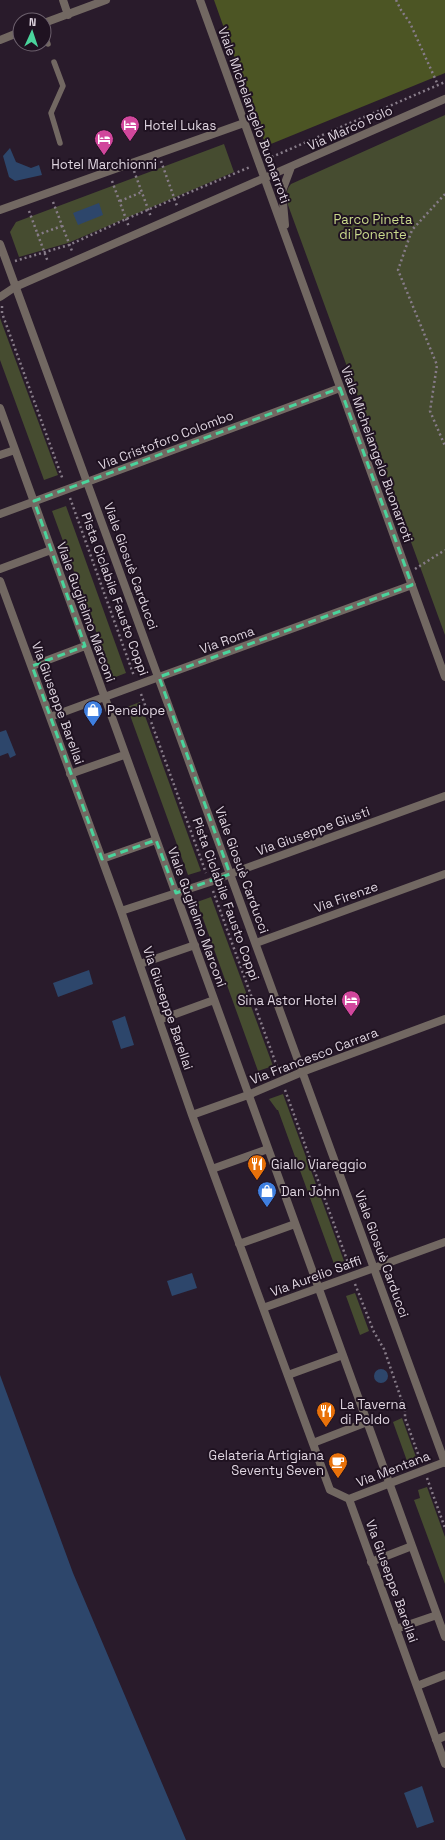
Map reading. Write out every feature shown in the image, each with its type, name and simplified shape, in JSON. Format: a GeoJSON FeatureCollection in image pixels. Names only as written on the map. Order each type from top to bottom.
{"type":"FeatureCollection","features":[{"type":"Feature","properties":{"kind":"street"},"geometry":{"type":"LineString","coordinates":[[63,0],[68,15]]}},
{"type":"Feature","properties":{"kind":"street"},"geometry":{"type":"LineString","coordinates":[[52,21],[106,0]]}},
{"type":"Feature","properties":{"kind":"street","name":"Viale Michelangelo Buonarroti"},"geometry":{"type":"LineString","coordinates":[[200,0],[445,677]]}},
{"type":"Feature","properties":{"kind":"street"},"geometry":{"type":"LineString","coordinates":[[0,40],[12,35]]}},
{"type":"Feature","properties":{"kind":"street","name":"Via Marco Polo"},"geometry":{"type":"LineString","coordinates":[[0,297],[15,287],[52,270],[445,99]]}},
{"type":"Feature","properties":{"kind":"street"},"geometry":{"type":"LineString","coordinates":[[0,210],[244,123]]}},
{"type":"Feature","properties":{"kind":"street","name":"Viale Michelangelo Buonarroti"},"geometry":{"type":"LineString","coordinates":[[286,239],[282,191],[291,167]]}},
{"type":"Feature","properties":{"kind":"street","name":"Viale Giosuè Carducci"},"geometry":{"type":"LineString","coordinates":[[0,244],[445,1462]]}},
{"type":"Feature","properties":{"kind":"street","name":"Via Cristoforo Colombo"},"geometry":{"type":"LineString","coordinates":[[0,514],[340,388]]}},
{"type":"Feature","properties":{"kind":"street","name":"Viale Guglielmo Marconi"},"geometry":{"type":"LineString","coordinates":[[0,409],[124,755],[195,945],[248,1095],[391,1484],[445,1637]]}},
{"type":"Feature","properties":{"kind":"street"},"geometry":{"type":"LineString","coordinates":[[0,455],[14,450]]}},
{"type":"Feature","properties":{"kind":"street"},"geometry":{"type":"LineString","coordinates":[[0,569],[51,550]]}},
{"type":"Feature","properties":{"kind":"street","name":"Via Giuseppe Barellai"},"geometry":{"type":"LineString","coordinates":[[0,581],[121,911],[192,1115],[330,1490],[349,1499],[445,1764]]}},
{"type":"Feature","properties":{"kind":"street","name":"Via Roma"},"geometry":{"type":"LineString","coordinates":[[50,717],[412,585]]}},
{"type":"Feature","properties":{"kind":"street"},"geometry":{"type":"LineString","coordinates":[[32,666],[86,646]]}},
{"type":"Feature","properties":{"kind":"street"},"geometry":{"type":"LineString","coordinates":[[70,774],[124,755]]}},
{"type":"Feature","properties":{"kind":"street","name":"Via Giuseppe Giusti"},"geometry":{"type":"LineString","coordinates":[[121,911],[210,882],[445,796]]}},
{"type":"Feature","properties":{"kind":"street"},"geometry":{"type":"LineString","coordinates":[[102,859],[156,840]]}},
{"type":"Feature","properties":{"kind":"street","name":"Via Firenze"},"geometry":{"type":"LineString","coordinates":[[256,943],[445,874]]}},
{"type":"Feature","properties":{"kind":"street"},"geometry":{"type":"LineString","coordinates":[[140,964],[195,945]]}},
{"type":"Feature","properties":{"kind":"street"},"geometry":{"type":"LineString","coordinates":[[159,1020],[214,1000]]}},
{"type":"Feature","properties":{"kind":"street","name":"Via Francesco Carrara"},"geometry":{"type":"LineString","coordinates":[[192,1115],[445,1019]]}},
{"type":"Feature","properties":{"kind":"street"},"geometry":{"type":"LineString","coordinates":[[212,1169],[268,1149]]}},
{"type":"Feature","properties":{"kind":"street"},"geometry":{"type":"LineString","coordinates":[[239,1244],[295,1224]]}},
{"type":"Feature","properties":{"kind":"street","name":"Via Aurelio Saffi"},"geometry":{"type":"LineString","coordinates":[[263,1308],[445,1242]]}},
{"type":"Feature","properties":{"kind":"street"},"geometry":{"type":"LineString","coordinates":[[288,1374],[343,1355]]}},
{"type":"Feature","properties":{"kind":"street"},"geometry":{"type":"LineString","coordinates":[[313,1442],[367,1422]]}},
{"type":"Feature","properties":{"kind":"street","name":"Via Mentana"},"geometry":{"type":"LineString","coordinates":[[349,1499],[445,1462]]}},
{"type":"Feature","properties":{"kind":"street"},"geometry":{"type":"LineString","coordinates":[[371,1562],[412,1546]]}},
{"type":"Feature","properties":{"kind":"street"},"geometry":{"type":"LineString","coordinates":[[396,1629],[437,1615]]}},
{"type":"Feature","properties":{"kind":"street"},"geometry":{"type":"LineString","coordinates":[[417,1686],[445,1675]]}},
{"type":"Feature","properties":{"kind":"street"},"geometry":{"type":"LineString","coordinates":[[436,1740],[445,1736]]}},
{"type":"Feature","properties":{"kind":"lane"},"geometry":{"type":"LineString","coordinates":[[54,62],[63,86],[51,113],[60,143]]}},
{"type":"Feature","properties":{"kind":"path"},"geometry":{"type":"LineString","coordinates":[[396,0],[410,23],[438,85]]}},
{"type":"Feature","properties":{"kind":"path"},"geometry":{"type":"LineString","coordinates":[[7,264],[69,245],[174,198],[445,82]]}},
{"type":"Feature","properties":{"kind":"path"},"geometry":{"type":"LineString","coordinates":[[158,153],[180,215]]}},
{"type":"Feature","properties":{"kind":"path"},"geometry":{"type":"LineString","coordinates":[[131,163],[155,226]]}},
{"type":"Feature","properties":{"kind":"path"},"geometry":{"type":"LineString","coordinates":[[108,171],[132,235]]}},
{"type":"Feature","properties":{"kind":"path"},"geometry":{"type":"LineString","coordinates":[[49,192],[76,260]]}},
{"type":"Feature","properties":{"kind":"path"},"geometry":{"type":"LineString","coordinates":[[120,201],[142,192]]}},
{"type":"Feature","properties":{"kind":"path"},"geometry":{"type":"LineString","coordinates":[[445,194],[412,230],[398,270],[437,365],[430,411],[445,446]]}},
{"type":"Feature","properties":{"kind":"path"},"geometry":{"type":"LineString","coordinates":[[25,201],[44,253],[52,270]]}},
{"type":"Feature","properties":{"kind":"path"},"geometry":{"type":"LineString","coordinates":[[37,235],[62,226]]}},
{"type":"Feature","properties":{"kind":"path","name":"Pista Ciclabile Fausto Coppi"},"geometry":{"type":"LineString","coordinates":[[0,297],[2,313],[352,1276],[374,1332],[384,1349],[405,1410],[405,1418],[445,1528]]}},
{"type":"Feature","properties":{"kind":"path"},"geometry":{"type":"LineString","coordinates":[[407,572],[445,550]]}},
{"type":"Feature","properties":{"kind":"highlighted area"},"geometry":{"type":"Polygon","coordinates":[[[340,388],[412,585],[159,677],[230,874],[176,893],[156,840],[102,859],[32,666],[85,646],[34,501],[340,388]]]}},
{"type":"Feature","properties":{"kind":"green space"},"geometry":{"type":"Polygon","coordinates":[[[214,0],[445,0],[445,73],[266,146],[214,0]]]}},
{"type":"Feature","properties":{"kind":"green space","name":"Parco Pineta di Ponente"},"geometry":{"type":"Polygon","coordinates":[[[445,115],[445,635],[288,205],[287,194],[291,184],[445,115]]]}},
{"type":"Feature","properties":{"kind":"green space"},"geometry":{"type":"Polygon","coordinates":[[[224,144],[234,172],[68,243],[19,257],[10,232],[16,222],[224,144]]]}},
{"type":"Feature","properties":{"kind":"green space"},"geometry":{"type":"Polygon","coordinates":[[[0,318],[58,475],[44,480],[0,360],[0,318]]]}},
{"type":"Feature","properties":{"kind":"green space"},"geometry":{"type":"Polygon","coordinates":[[[66,506],[126,673],[113,678],[52,511],[66,506]]]}},
{"type":"Feature","properties":{"kind":"green space"},"geometry":{"type":"Polygon","coordinates":[[[140,702],[201,871],[188,875],[127,707],[140,702]]]}},
{"type":"Feature","properties":{"kind":"green space"},"geometry":{"type":"Polygon","coordinates":[[[211,897],[273,1066],[258,1071],[197,902],[211,897]]]}},
{"type":"Feature","properties":{"kind":"green space"},"geometry":{"type":"Polygon","coordinates":[[[283,1094],[344,1261],[334,1264],[278,1110],[269,1099],[283,1094]]]}},
{"type":"Feature","properties":{"kind":"green space"},"geometry":{"type":"Polygon","coordinates":[[[355,1293],[369,1331],[360,1335],[346,1296],[355,1293]]]}},
{"type":"Feature","properties":{"kind":"green space"},"geometry":{"type":"Polygon","coordinates":[[[402,1418],[416,1457],[407,1461],[393,1422],[402,1418]]]}},
{"type":"Feature","properties":{"kind":"green space"},"geometry":{"type":"Polygon","coordinates":[[[427,1487],[445,1537],[445,1584],[414,1500],[420,1498],[418,1490],[427,1487]]]}},
{"type":"Feature","properties":{"kind":"water"},"geometry":{"type":"Polygon","coordinates":[[[10,148],[16,162],[31,168],[39,165],[42,175],[15,181],[9,177],[3,156],[10,148]]]}},
{"type":"Feature","properties":{"kind":"water"},"geometry":{"type":"Polygon","coordinates":[[[99,203],[103,215],[78,225],[73,213],[99,203]]]}},
{"type":"Feature","properties":{"kind":"water"},"geometry":{"type":"Polygon","coordinates":[[[6,730],[16,755],[10,758],[8,753],[0,756],[0,732],[6,730]]]}},
{"type":"Feature","properties":{"kind":"water"},"geometry":{"type":"Polygon","coordinates":[[[89,970],[93,984],[58,997],[53,983],[89,970]]]}},
{"type":"Feature","properties":{"kind":"water"},"geometry":{"type":"Polygon","coordinates":[[[125,1016],[134,1045],[121,1049],[112,1021],[125,1016]]]}},
{"type":"Feature","properties":{"kind":"water"},"geometry":{"type":"Polygon","coordinates":[[[192,1273],[197,1288],[172,1296],[167,1281],[192,1273]]]}},
{"type":"Feature","properties":{"kind":"water"},"geometry":{"type":"Polygon","coordinates":[[[378,1369],[384,1369],[388,1373],[388,1379],[384,1383],[378,1383],[374,1379],[374,1373],[378,1369]]]}},
{"type":"Feature","properties":{"kind":"water"},"geometry":{"type":"Polygon","coordinates":[[[0,1375],[73,1573],[186,1840],[0,1840],[0,1375]]]}},
{"type":"Feature","properties":{"kind":"water"},"geometry":{"type":"Polygon","coordinates":[[[422,1786],[434,1822],[417,1828],[404,1793],[422,1786]]]}},
{"type":"Feature","properties":{"kind":"place","name":"Hotel Lukas"},"geometry":{"type":"Point","coordinates":[130,142]}},
{"type":"Feature","properties":{"kind":"place","name":"Hotel Marchionni"},"geometry":{"type":"Point","coordinates":[104,156]}},
{"type":"Feature","properties":{"kind":"place","name":"Penelope"},"geometry":{"type":"Point","coordinates":[93,727]}},
{"type":"Feature","properties":{"kind":"place","name":"Sina Astor Hotel"},"geometry":{"type":"Point","coordinates":[351,1017]}},
{"type":"Feature","properties":{"kind":"place","name":"Giallo Viareggio"},"geometry":{"type":"Point","coordinates":[257,1181]}},
{"type":"Feature","properties":{"kind":"place","name":"Dan John"},"geometry":{"type":"Point","coordinates":[267,1208]}},
{"type":"Feature","properties":{"kind":"place","name":"La Taverna di Poldo"},"geometry":{"type":"Point","coordinates":[326,1428]}},
{"type":"Feature","properties":{"kind":"place","name":"Gelateria Artigiana Seventy Seven"},"geometry":{"type":"Point","coordinates":[338,1479]}}]}
